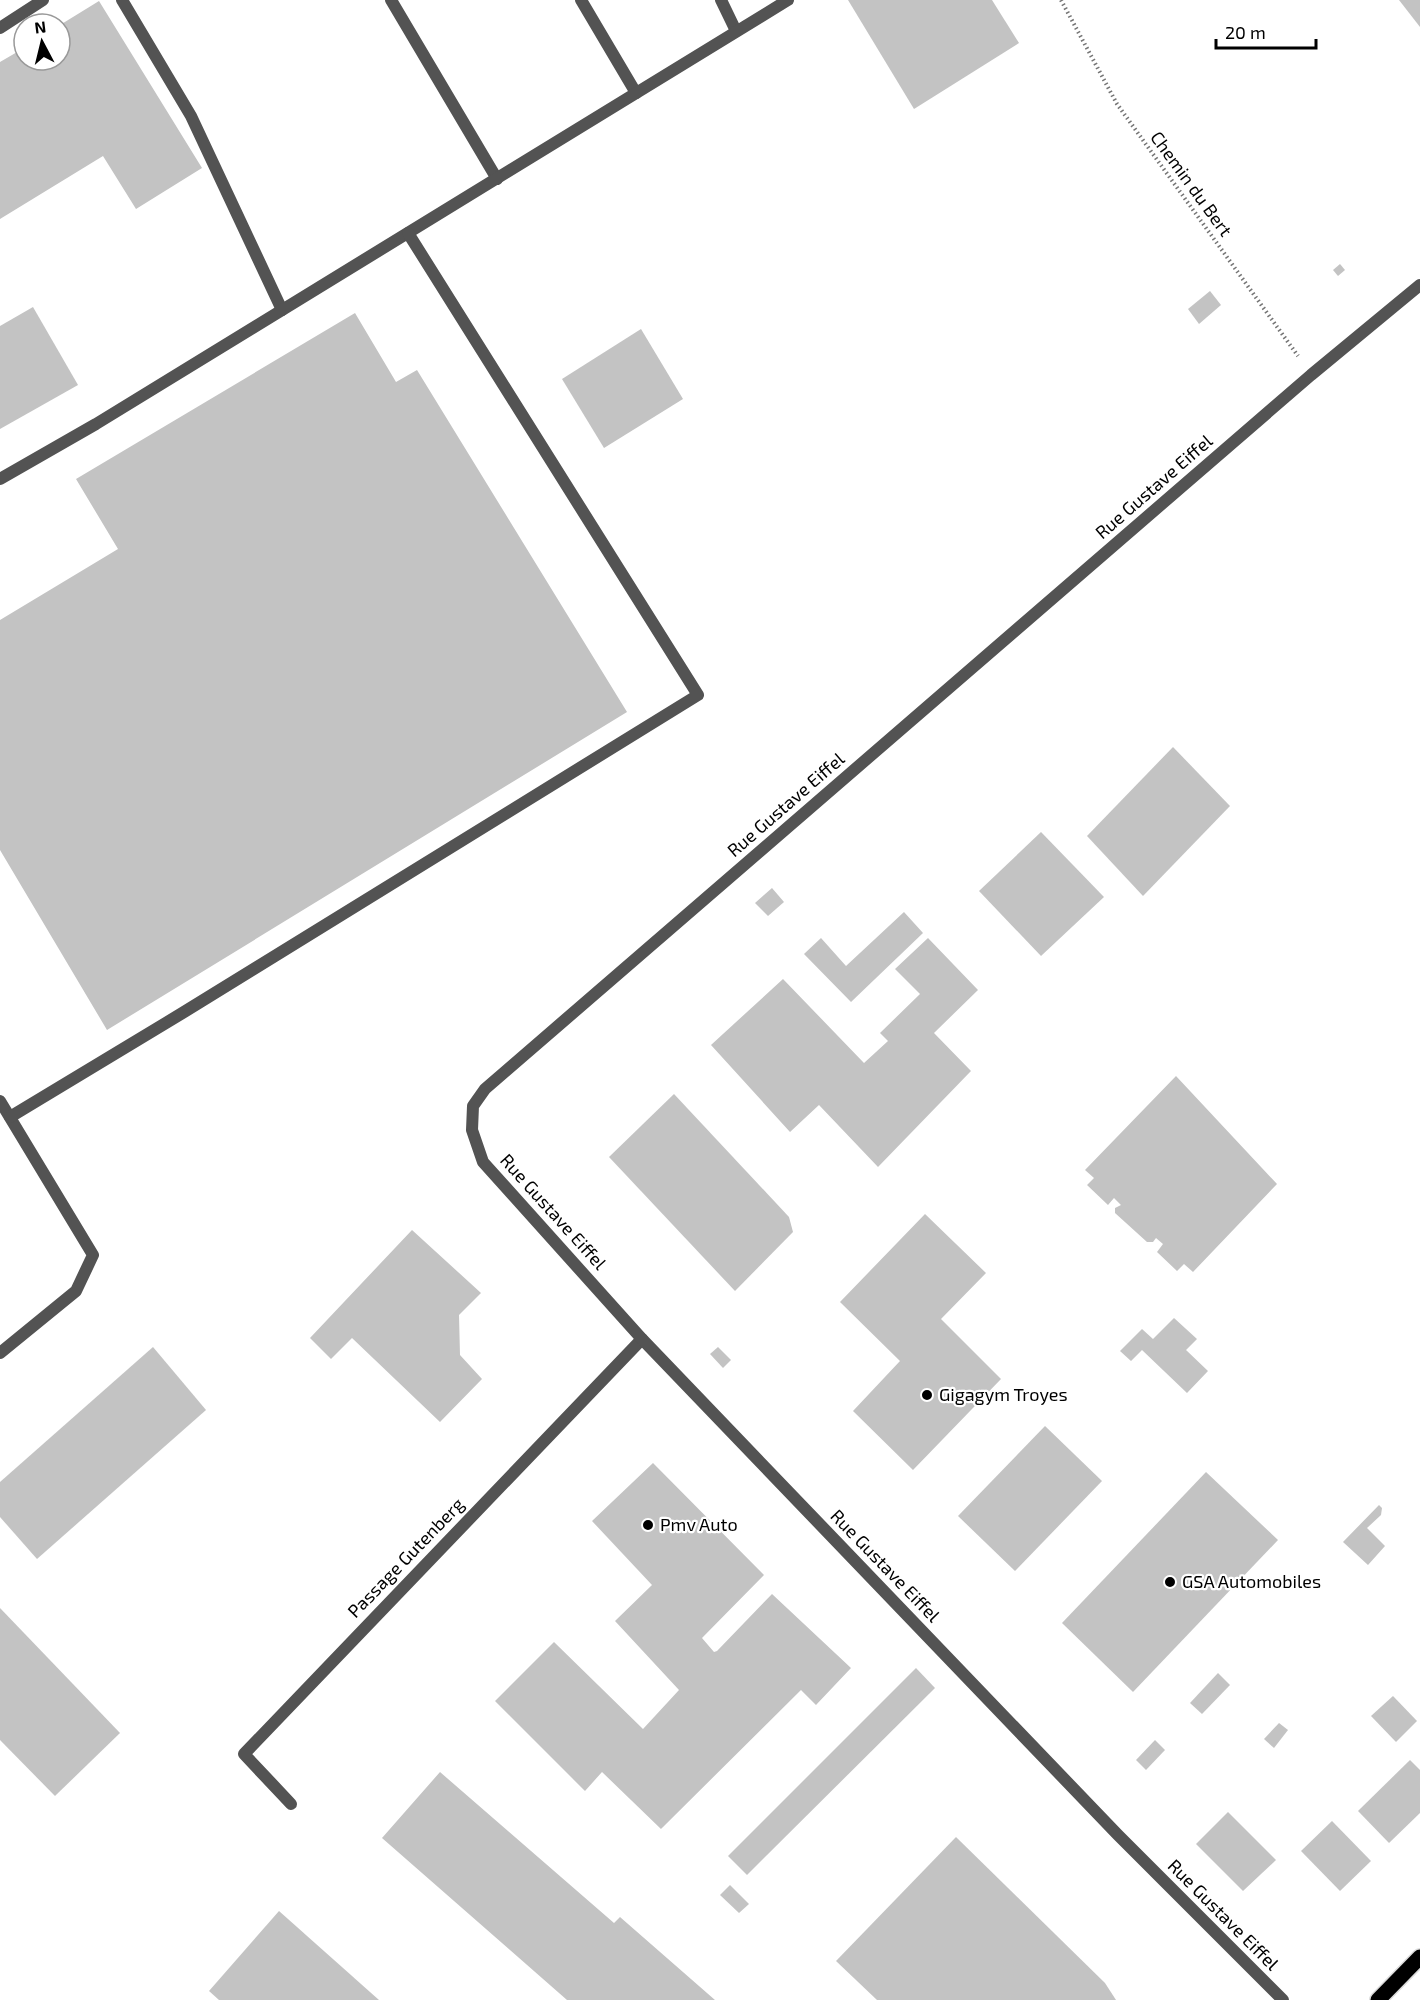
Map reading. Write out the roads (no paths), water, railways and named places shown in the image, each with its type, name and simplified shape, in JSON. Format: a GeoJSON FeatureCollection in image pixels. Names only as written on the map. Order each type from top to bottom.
{"type":"FeatureCollection","features":[{"type":"Feature","properties":{"kind":"main road"},"geometry":{"type":"LineString","coordinates":[[1378,2000],[1420,1957]]}},
{"type":"Feature","properties":{"kind":"street"},"geometry":{"type":"LineString","coordinates":[[0,28],[44,0]]}},
{"type":"Feature","properties":{"kind":"street"},"geometry":{"type":"LineString","coordinates":[[122,0],[191,116],[282,310]]}},
{"type":"Feature","properties":{"kind":"street"},"geometry":{"type":"LineString","coordinates":[[391,0],[497,179]]}},
{"type":"Feature","properties":{"kind":"street"},"geometry":{"type":"LineString","coordinates":[[581,0],[636,93]]}},
{"type":"Feature","properties":{"kind":"street"},"geometry":{"type":"LineString","coordinates":[[721,0],[736,32]]}},
{"type":"Feature","properties":{"kind":"street"},"geometry":{"type":"LineString","coordinates":[[0,479],[96,424],[788,0]]}},
{"type":"Feature","properties":{"kind":"street"},"geometry":{"type":"LineString","coordinates":[[10,1117],[698,695],[408,233]]}},
{"type":"Feature","properties":{"kind":"street","name":"Rue Gustave Eiffel"},"geometry":{"type":"LineString","coordinates":[[1283,2000],[1118,1835],[642,1339],[483,1162],[472,1130],[473,1106],[485,1089],[1311,375],[1420,285]]}},
{"type":"Feature","properties":{"kind":"street"},"geometry":{"type":"LineString","coordinates":[[0,1101],[93,1255],[76,1291],[0,1353]]}},
{"type":"Feature","properties":{"kind":"street","name":"Passage Gutenberg"},"geometry":{"type":"LineString","coordinates":[[291,1804],[244,1754],[642,1339]]}},
{"type":"Feature","properties":{"kind":"place","name":"Gigagym Troyes"},"geometry":{"type":"Point","coordinates":[927,1395]}},
{"type":"Feature","properties":{"kind":"place","name":"Pmv Auto"},"geometry":{"type":"Point","coordinates":[648,1525]}},
{"type":"Feature","properties":{"kind":"place","name":"GSA Automobiles"},"geometry":{"type":"Point","coordinates":[1170,1582]}}]}
